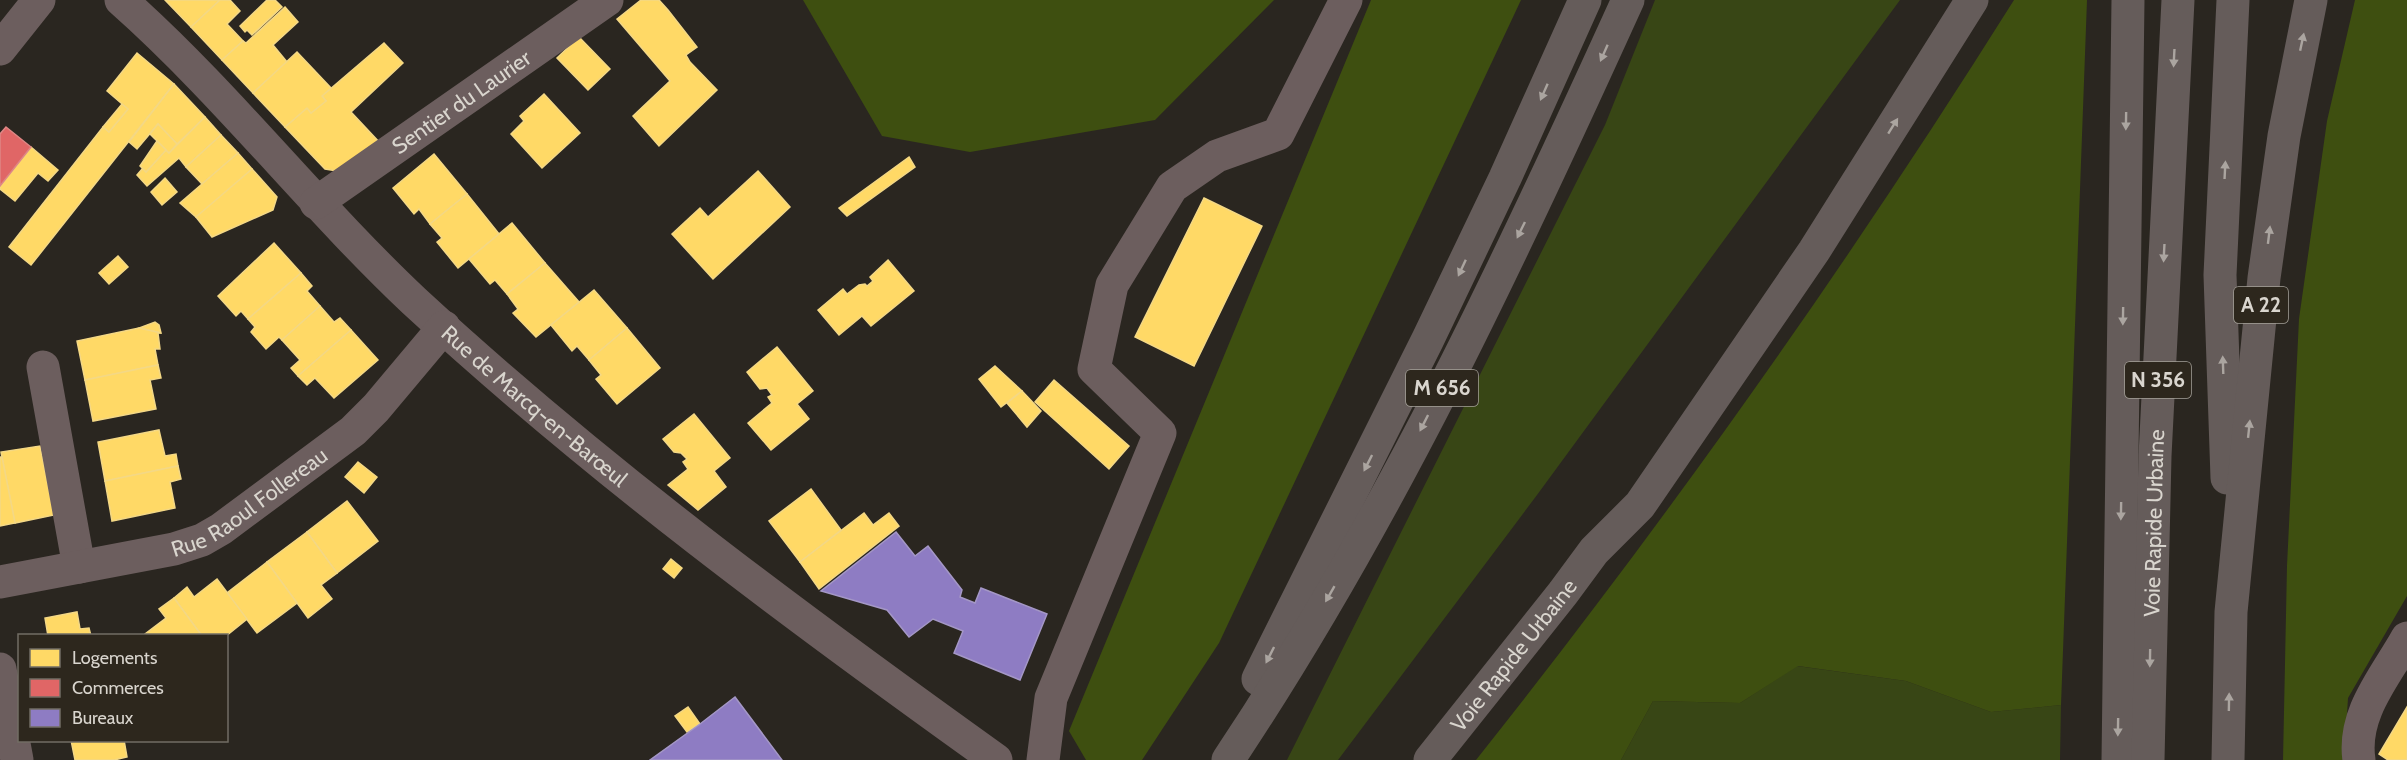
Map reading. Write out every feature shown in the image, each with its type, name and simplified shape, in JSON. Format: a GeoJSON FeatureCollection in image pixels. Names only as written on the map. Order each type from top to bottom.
{"type":"FeatureCollection","features":[{"type":"Feature","properties":{"kind":"highway"},"geometry":{"type":"LineString","coordinates":[[1217,760],[1409,379],[1505,178],[1586,0]]}},
{"type":"Feature","properties":{"kind":"highway","name":"M 656"},"geometry":{"type":"LineString","coordinates":[[1228,760],[1287,670],[1413,444],[1499,274],[1628,0]]}},
{"type":"Feature","properties":{"kind":"highway"},"geometry":{"type":"LineString","coordinates":[[1594,551],[1622,494],[1799,235],[1947,0]]}},
{"type":"Feature","properties":{"kind":"highway"},"geometry":{"type":"LineString","coordinates":[[1594,551],[1647,495],[1814,251],[1972,0]]}},
{"type":"Feature","properties":{"kind":"highway"},"geometry":{"type":"LineString","coordinates":[[2118,760],[2128,0]]}},
{"type":"Feature","properties":{"kind":"highway","name":"Voie Rapide Urbaine"},"geometry":{"type":"LineString","coordinates":[[2148,760],[2155,444],[2178,0]]}},
{"type":"Feature","properties":{"kind":"highway","name":"N 356"},"geometry":{"type":"LineString","coordinates":[[2231,612],[2220,275],[2233,0]]}},
{"type":"Feature","properties":{"kind":"highway","name":"A 22"},"geometry":{"type":"LineString","coordinates":[[2228,760],[2231,612],[2270,229],[2284,136],[2311,0]]}},
{"type":"Feature","properties":{"kind":"highway","name":"Voie Rapide Urbaine"},"geometry":{"type":"LineString","coordinates":[[1430,760],[1594,551]]}},
{"type":"Feature","properties":{"kind":"street"},"geometry":{"type":"LineString","coordinates":[[0,49],[39,0]]}},
{"type":"Feature","properties":{"kind":"street","name":"Rue de Marcq-en-Barœul"},"geometry":{"type":"LineString","coordinates":[[121,0],[189,64],[316,202],[444,327],[595,456],[703,544],[790,612],[996,760]]}},
{"type":"Feature","properties":{"kind":"street","name":"Sentier du Laurier"},"geometry":{"type":"LineString","coordinates":[[316,202],[607,0]]}},
{"type":"Feature","properties":{"kind":"street"},"geometry":{"type":"LineString","coordinates":[[1043,760],[1051,698],[1160,433],[1094,369],[1112,285],[1172,187],[1217,156],[1278,134],[1346,0]]}},
{"type":"Feature","properties":{"kind":"street","name":"Rue Raoul Follereau"},"geometry":{"type":"LineString","coordinates":[[0,582],[174,549],[202,540],[221,529],[354,431],[444,327]]}},
{"type":"Feature","properties":{"kind":"street"},"geometry":{"type":"LineString","coordinates":[[43,367],[79,567]]}},
{"type":"Feature","properties":{"kind":"street"},"geometry":{"type":"LineString","coordinates":[[2359,760],[2358,734],[2365,710],[2407,638]]}},
{"type":"Feature","properties":{"kind":"street"},"geometry":{"type":"LineString","coordinates":[[0,669],[17,760]]}},
{"type":"Feature","properties":{"kind":"green space"},"geometry":{"type":"Polygon","coordinates":[[[803,0],[1274,0],[1155,120],[970,152],[882,136],[803,0]]]}},
{"type":"Feature","properties":{"kind":"green space"},"geometry":{"type":"Polygon","coordinates":[[[1371,0],[1521,0],[1219,643],[1142,760],[1086,760],[1069,731],[1371,0]]]}},
{"type":"Feature","properties":{"kind":"green space"},"geometry":{"type":"Polygon","coordinates":[[[1655,0],[1900,0],[1537,495],[1338,760],[1287,760],[1605,125],[1655,0]]]}},
{"type":"Feature","properties":{"kind":"green space"},"geometry":{"type":"Polygon","coordinates":[[[2014,0],[2087,0],[2061,705],[1991,712],[1906,681],[1798,666],[1740,703],[1653,701],[1621,760],[1476,760],[1618,576],[1756,388],[1887,196],[2014,0]]]}},
{"type":"Feature","properties":{"kind":"green space"},"geometry":{"type":"Polygon","coordinates":[[[2355,0],[2407,0],[2407,596],[2348,698],[2344,760],[2283,760],[2287,566],[2299,319],[2327,121],[2355,0]]]}},
{"type":"Feature","properties":{"kind":"green space"},"geometry":{"type":"Polygon","coordinates":[[[1797,666],[1906,681],[1991,712],[2061,705],[2060,760],[1621,760],[1653,701],[1740,703],[1797,666]]]}},
{"type":"Feature","properties":{"kind":"building: Logements"},"geometry":{"type":"Polygon","coordinates":[[[165,0],[220,0],[191,27],[165,0]]]}},
{"type":"Feature","properties":{"kind":"building: Logements"},"geometry":{"type":"Polygon","coordinates":[[[220,0],[230,0],[240,11],[227,24],[243,41],[222,60],[191,27],[220,0]]]}},
{"type":"Feature","properties":{"kind":"building: Logements"},"geometry":{"type":"Polygon","coordinates":[[[267,0],[275,0],[282,7],[252,35],[247,30],[245,32],[240,26],[267,0]]]}},
{"type":"Feature","properties":{"kind":"building: Logements"},"geometry":{"type":"Polygon","coordinates":[[[641,0],[659,0],[668,10],[697,47],[686,55],[690,62],[717,90],[659,146],[633,116],[670,81],[617,19],[641,0]]]}},
{"type":"Feature","properties":{"kind":"building: Logements"},"geometry":{"type":"Polygon","coordinates":[[[285,7],[298,22],[273,45],[287,62],[253,93],[222,60],[243,41],[246,43],[285,7]]]}},
{"type":"Feature","properties":{"kind":"building: Logements"},"geometry":{"type":"Polygon","coordinates":[[[579,37],[610,69],[588,90],[557,58],[579,37]]]}},
{"type":"Feature","properties":{"kind":"building: Logements"},"geometry":{"type":"Polygon","coordinates":[[[384,43],[403,63],[351,112],[379,142],[337,171],[325,169],[285,127],[307,108],[311,113],[326,101],[322,96],[384,43]]]}},
{"type":"Feature","properties":{"kind":"building: Logements"},"geometry":{"type":"Polygon","coordinates":[[[297,52],[331,88],[322,96],[326,101],[311,113],[307,108],[285,127],[253,93],[297,52]]]}},
{"type":"Feature","properties":{"kind":"building: Logements"},"geometry":{"type":"Polygon","coordinates":[[[137,53],[174,84],[31,265],[9,247],[103,127],[109,132],[128,109],[107,91],[137,53]]]}},
{"type":"Feature","properties":{"kind":"building: Logements"},"geometry":{"type":"Polygon","coordinates":[[[174,84],[205,117],[177,144],[158,124],[137,149],[129,142],[174,84]]]}},
{"type":"Feature","properties":{"kind":"building: Logements"},"geometry":{"type":"Polygon","coordinates":[[[544,94],[580,133],[542,168],[511,134],[524,121],[520,116],[544,94]]]}},
{"type":"Feature","properties":{"kind":"building: Logements"},"geometry":{"type":"Polygon","coordinates":[[[122,104],[128,109],[109,132],[103,127],[122,104]]]}},
{"type":"Feature","properties":{"kind":"building: Logements"},"geometry":{"type":"Polygon","coordinates":[[[205,117],[221,135],[186,167],[179,158],[147,186],[137,175],[143,168],[146,172],[166,150],[169,153],[205,117]]]}},
{"type":"Feature","properties":{"kind":"building: Logements"},"geometry":{"type":"Polygon","coordinates":[[[158,124],[177,144],[169,153],[150,134],[158,124]]]}},
{"type":"Feature","properties":{"kind":"building: Logements"},"geometry":{"type":"Polygon","coordinates":[[[221,135],[238,153],[202,184],[186,167],[221,135]]]}},
{"type":"Feature","properties":{"kind":"building: Logements"},"geometry":{"type":"Polygon","coordinates":[[[157,141],[166,150],[146,172],[140,166],[157,141]]]}},
{"type":"Feature","properties":{"kind":"building: Logements"},"geometry":{"type":"Polygon","coordinates":[[[31,147],[58,170],[48,181],[38,173],[15,201],[0,189],[0,186],[31,147]]]}},
{"type":"Feature","properties":{"kind":"building: Logements"},"geometry":{"type":"Polygon","coordinates":[[[238,153],[252,169],[218,200],[196,217],[180,203],[238,153]]]}},
{"type":"Feature","properties":{"kind":"building: Logements"},"geometry":{"type":"Polygon","coordinates":[[[434,154],[467,194],[430,224],[419,209],[414,214],[393,188],[434,154]]]}},
{"type":"Feature","properties":{"kind":"building: Logements"},"geometry":{"type":"Polygon","coordinates":[[[909,157],[915,167],[847,216],[839,208],[909,157]]]}},
{"type":"Feature","properties":{"kind":"building: Logements"},"geometry":{"type":"Polygon","coordinates":[[[252,169],[277,197],[273,210],[212,237],[196,217],[252,169]]]}},
{"type":"Feature","properties":{"kind":"building: Logements"},"geometry":{"type":"Polygon","coordinates":[[[758,171],[790,207],[713,279],[672,234],[700,208],[708,217],[758,171]]]}},
{"type":"Feature","properties":{"kind":"building: Logements"},"geometry":{"type":"Polygon","coordinates":[[[165,178],[177,192],[162,205],[151,192],[165,178]]]}},
{"type":"Feature","properties":{"kind":"building: Logements"},"geometry":{"type":"Polygon","coordinates":[[[467,194],[499,234],[458,268],[437,242],[442,238],[430,224],[467,194]]]}},
{"type":"Feature","properties":{"kind":"building: Logements"},"geometry":{"type":"Polygon","coordinates":[[[1204,198],[1262,226],[1194,366],[1135,337],[1204,198]]]}},
{"type":"Feature","properties":{"kind":"building: Logements"},"geometry":{"type":"Polygon","coordinates":[[[512,223],[545,263],[507,294],[495,280],[490,284],[469,259],[512,223]]]}},
{"type":"Feature","properties":{"kind":"building: Logements"},"geometry":{"type":"Polygon","coordinates":[[[274,243],[301,273],[248,319],[241,311],[236,316],[218,296],[274,243]]]}},
{"type":"Feature","properties":{"kind":"building: Logements"},"geometry":{"type":"Polygon","coordinates":[[[118,256],[128,267],[109,284],[99,273],[118,256]]]}},
{"type":"Feature","properties":{"kind":"building: Logements"},"geometry":{"type":"Polygon","coordinates":[[[888,260],[914,291],[871,326],[862,316],[839,335],[818,310],[843,289],[847,294],[859,285],[867,286],[873,281],[870,277],[888,260]]]}},
{"type":"Feature","properties":{"kind":"building: Logements"},"geometry":{"type":"Polygon","coordinates":[[[545,263],[579,302],[536,337],[513,313],[518,309],[507,294],[545,263]]]}},
{"type":"Feature","properties":{"kind":"building: Logements"},"geometry":{"type":"Polygon","coordinates":[[[301,273],[312,286],[307,291],[320,306],[282,340],[279,337],[266,349],[251,332],[255,327],[248,319],[301,273]]]}},
{"type":"Feature","properties":{"kind":"building: Logements"},"geometry":{"type":"Polygon","coordinates":[[[594,290],[627,328],[589,360],[577,346],[572,351],[551,325],[594,290]]]}},
{"type":"Feature","properties":{"kind":"building: Logements"},"geometry":{"type":"Polygon","coordinates":[[[320,306],[334,322],[340,318],[351,330],[298,376],[291,368],[300,360],[282,340],[320,306]]]}},
{"type":"Feature","properties":{"kind":"building: Logements"},"geometry":{"type":"Polygon","coordinates":[[[155,322],[159,325],[161,333],[139,328],[155,322]]]}},
{"type":"Feature","properties":{"kind":"building: Logements"},"geometry":{"type":"Polygon","coordinates":[[[139,328],[161,333],[158,333],[160,349],[155,349],[158,365],[85,380],[77,341],[139,328]]]}},
{"type":"Feature","properties":{"kind":"building: Logements"},"geometry":{"type":"Polygon","coordinates":[[[627,328],[660,368],[617,404],[596,379],[601,375],[589,360],[627,328]]]}},
{"type":"Feature","properties":{"kind":"building: Logements"},"geometry":{"type":"Polygon","coordinates":[[[351,330],[378,360],[334,398],[315,378],[307,385],[298,376],[351,330]]]}},
{"type":"Feature","properties":{"kind":"building: Logements"},"geometry":{"type":"Polygon","coordinates":[[[777,347],[813,391],[797,404],[809,419],[771,450],[748,423],[772,403],[768,397],[772,395],[767,388],[760,389],[747,372],[777,347]]]}},
{"type":"Feature","properties":{"kind":"building: Logements"},"geometry":{"type":"Polygon","coordinates":[[[158,365],[161,378],[150,380],[156,409],[93,421],[85,380],[158,365]]]}},
{"type":"Feature","properties":{"kind":"building: Logements"},"geometry":{"type":"Polygon","coordinates":[[[995,366],[1022,391],[1001,407],[979,379],[995,366]]]}},
{"type":"Feature","properties":{"kind":"building: Logements"},"geometry":{"type":"Polygon","coordinates":[[[1054,380],[1129,446],[1109,469],[1035,402],[1054,380]]]}},
{"type":"Feature","properties":{"kind":"building: Logements"},"geometry":{"type":"Polygon","coordinates":[[[1022,391],[1041,411],[1027,427],[1007,403],[1022,391]]]}},
{"type":"Feature","properties":{"kind":"building: Logements"},"geometry":{"type":"Polygon","coordinates":[[[694,414],[730,458],[714,471],[726,487],[698,510],[668,485],[688,469],[683,462],[687,459],[681,453],[674,452],[663,439],[694,414]]]}},
{"type":"Feature","properties":{"kind":"building: Logements"},"geometry":{"type":"Polygon","coordinates":[[[159,430],[165,456],[176,454],[178,466],[105,481],[98,442],[159,430]]]}},
{"type":"Feature","properties":{"kind":"building: Logements"},"geometry":{"type":"Polygon","coordinates":[[[40,446],[54,515],[15,523],[1,452],[40,446]]]}},
{"type":"Feature","properties":{"kind":"building: Logements"},"geometry":{"type":"Polygon","coordinates":[[[0,457],[2,457],[15,523],[0,526],[0,457]]]}},
{"type":"Feature","properties":{"kind":"building: Logements"},"geometry":{"type":"Polygon","coordinates":[[[358,462],[377,477],[364,493],[345,477],[358,462]]]}},
{"type":"Feature","properties":{"kind":"building: Logements"},"geometry":{"type":"Polygon","coordinates":[[[178,466],[181,479],[170,482],[175,508],[112,521],[105,481],[178,466]]]}},
{"type":"Feature","properties":{"kind":"building: Logements"},"geometry":{"type":"Polygon","coordinates":[[[811,489],[841,530],[800,562],[769,521],[811,489]]]}},
{"type":"Feature","properties":{"kind":"building: Logements"},"geometry":{"type":"Polygon","coordinates":[[[347,501],[378,541],[337,573],[307,532],[347,501]]]}},
{"type":"Feature","properties":{"kind":"building: Logements"},"geometry":{"type":"Polygon","coordinates":[[[864,513],[873,525],[889,513],[899,526],[819,589],[800,562],[864,513]]]}},
{"type":"Feature","properties":{"kind":"building: Logements"},"geometry":{"type":"Polygon","coordinates":[[[307,532],[337,573],[321,585],[332,599],[308,618],[267,562],[307,532]]]}},
{"type":"Feature","properties":{"kind":"building: Logements"},"geometry":{"type":"Polygon","coordinates":[[[671,559],[682,568],[674,578],[663,569],[671,559]]]}},
{"type":"Feature","properties":{"kind":"building: Logements"},"geometry":{"type":"Polygon","coordinates":[[[267,562],[297,603],[257,633],[227,593],[267,562]]]}},
{"type":"Feature","properties":{"kind":"building: Logements"},"geometry":{"type":"Polygon","coordinates":[[[217,579],[247,619],[228,634],[201,634],[174,598],[187,587],[194,597],[217,579]]]}},
{"type":"Feature","properties":{"kind":"building: Logements"},"geometry":{"type":"Polygon","coordinates":[[[174,598],[201,634],[145,634],[166,618],[159,609],[174,598]]]}},
{"type":"Feature","properties":{"kind":"building: Logements"},"geometry":{"type":"Polygon","coordinates":[[[77,612],[80,629],[89,628],[90,634],[48,634],[45,618],[77,612]]]}},
{"type":"Feature","properties":{"kind":"building: Logements"},"geometry":{"type":"Polygon","coordinates":[[[688,707],[700,724],[687,732],[675,716],[688,707]]]}},
{"type":"Feature","properties":{"kind":"building: Logements"},"geometry":{"type":"Polygon","coordinates":[[[2407,707],[2407,760],[2388,760],[2379,754],[2407,707]]]}},
{"type":"Feature","properties":{"kind":"building: Logements"},"geometry":{"type":"Polygon","coordinates":[[[71,742],[124,742],[127,757],[114,760],[75,760],[71,742]]]}},
{"type":"Feature","properties":{"kind":"building: Commerces"},"geometry":{"type":"Polygon","coordinates":[[[6,127],[31,147],[0,186],[0,134],[6,127]]]}},
{"type":"Feature","properties":{"kind":"building: Bureaux"},"geometry":{"type":"Polygon","coordinates":[[[896,532],[915,556],[928,546],[962,590],[960,597],[975,603],[981,588],[1047,614],[1020,680],[954,653],[963,631],[933,619],[909,637],[887,610],[821,591],[896,532]]]}},
{"type":"Feature","properties":{"kind":"building: Bureaux"},"geometry":{"type":"Polygon","coordinates":[[[735,697],[782,760],[650,760],[700,724],[735,697]]]}}]}
